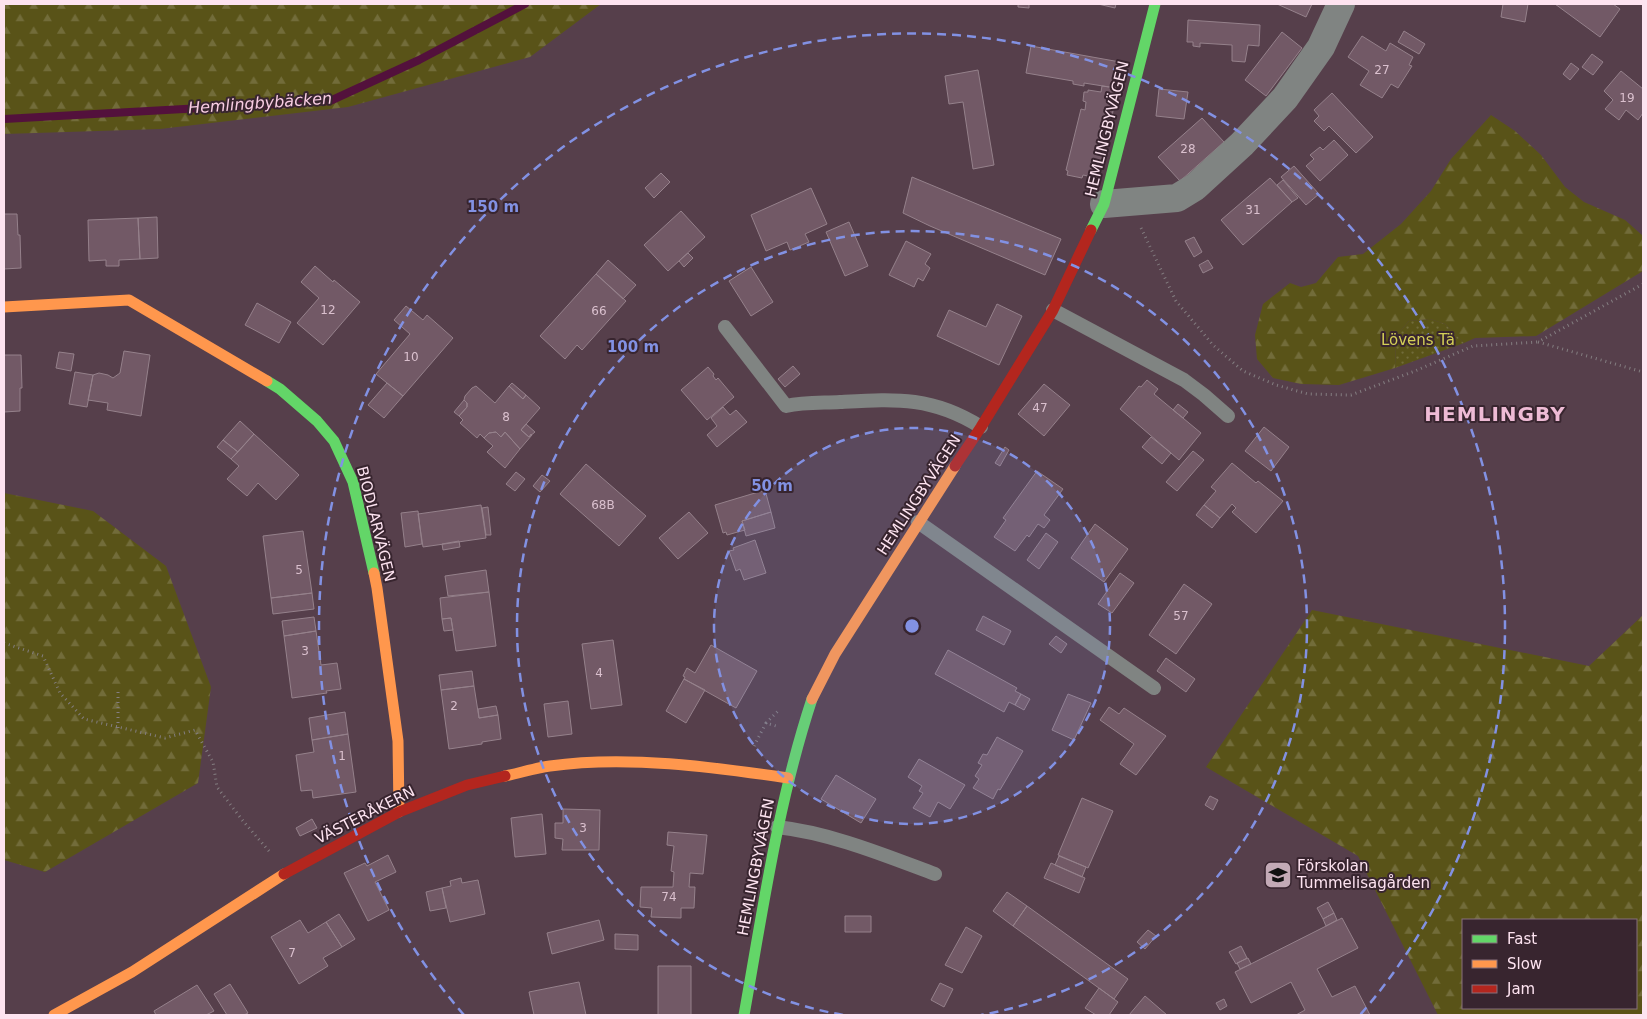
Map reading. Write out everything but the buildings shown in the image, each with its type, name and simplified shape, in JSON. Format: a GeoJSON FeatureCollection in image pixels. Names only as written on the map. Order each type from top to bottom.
{"type":"FeatureCollection","features":[{"type":"Feature","properties":{"kind":"street","name":"HEMLINGBYVÄGEN"},"geometry":{"type":"LineString","coordinates":[[744,1015],[777,827],[788,778],[812,699],[835,654],[981,426],[1117,204],[1155,4]]}},
{"type":"Feature","properties":{"kind":"street"},"geometry":{"type":"LineString","coordinates":[[1117,204],[1176,198],[1195,187],[1242,144],[1285,98],[1321,47],[1341,4]]}},
{"type":"Feature","properties":{"kind":"street","name":"BIODLARVÄGEN"},"geometry":{"type":"LineString","coordinates":[[4,308],[129,300],[280,389],[317,421],[334,441],[353,482],[378,588],[398,741],[399,812]]}},
{"type":"Feature","properties":{"kind":"street","name":"VÄSTERÅKERN"},"geometry":{"type":"LineString","coordinates":[[54,1015],[132,972],[288,872],[399,812],[467,785],[550,766],[624,761],[741,771],[788,778]]}},
{"type":"Feature","properties":{"kind":"lane"},"geometry":{"type":"LineString","coordinates":[[1053,310],[1184,380],[1204,394],[1228,416]]}},
{"type":"Feature","properties":{"kind":"lane"},"geometry":{"type":"LineString","coordinates":[[725,327],[786,406],[808,402],[882,399],[911,401],[944,408],[981,426]]}},
{"type":"Feature","properties":{"kind":"lane"},"geometry":{"type":"LineString","coordinates":[[918,522],[1154,688]]}},
{"type":"Feature","properties":{"kind":"lane"},"geometry":{"type":"LineString","coordinates":[[777,827],[795,829],[877,852],[935,874]]}},
{"type":"Feature","properties":{"kind":"path"},"geometry":{"type":"LineString","coordinates":[[1117,204],[1176,301],[1213,345],[1243,372],[1276,385],[1308,394],[1351,395],[1415,371],[1473,346],[1538,342],[1643,372]]}},
{"type":"Feature","properties":{"kind":"path"},"geometry":{"type":"LineString","coordinates":[[1538,342],[1643,284]]}},
{"type":"Feature","properties":{"kind":"path"},"geometry":{"type":"LineString","coordinates":[[4,643],[43,656],[60,693],[84,720],[164,738],[195,730],[214,762],[218,787],[243,821],[288,872]]}},
{"type":"Feature","properties":{"kind":"path"},"geometry":{"type":"LineString","coordinates":[[118,688],[118,728]]}},
{"type":"Feature","properties":{"kind":"green space"},"geometry":{"type":"Polygon","coordinates":[[[4,4],[601,4],[530,57],[348,107],[160,129],[4,134],[4,4]]]}},
{"type":"Feature","properties":{"kind":"green space"},"geometry":{"type":"Polygon","coordinates":[[[1491,115],[1515,131],[1541,155],[1565,187],[1584,202],[1625,220],[1643,236],[1643,271],[1536,336],[1475,338],[1464,343],[1445,324],[1430,319],[1409,321],[1396,336],[1395,368],[1339,385],[1301,384],[1273,378],[1257,359],[1255,335],[1263,304],[1290,283],[1301,287],[1316,283],[1338,257],[1363,254],[1401,224],[1431,191],[1451,159],[1491,115]]]}},
{"type":"Feature","properties":{"kind":"green space","name":"Lövens Tä"},"geometry":{"type":"Polygon","coordinates":[[[1430,319],[1445,324],[1464,343],[1395,368],[1396,336],[1409,321],[1430,319]]]}},
{"type":"Feature","properties":{"kind":"green space"},"geometry":{"type":"Polygon","coordinates":[[[4,493],[93,511],[166,566],[211,687],[198,783],[45,872],[4,860],[4,493]]]}},
{"type":"Feature","properties":{"kind":"green space"},"geometry":{"type":"Polygon","coordinates":[[[1312,610],[1589,666],[1643,615],[1643,1015],[1438,1015],[1358,856],[1206,767],[1312,610]]]}},
{"type":"Feature","properties":{"kind":"waterway","name":"Hemlingbybäcken"},"geometry":{"type":"LineString","coordinates":[[4,119],[330,101],[419,60],[525,4]]}},
{"type":"Feature","properties":{"kind":"traffic: fast"},"geometry":{"type":"LineString","coordinates":[[1091,230],[1104,204],[1155,4]]}},
{"type":"Feature","properties":{"kind":"traffic: fast"},"geometry":{"type":"LineString","coordinates":[[267,381],[280,389],[317,421],[334,441],[353,482],[374,573]]}},
{"type":"Feature","properties":{"kind":"traffic: fast"},"geometry":{"type":"LineString","coordinates":[[744,1015],[781,816],[800,738],[812,699]]}},
{"type":"Feature","properties":{"kind":"traffic: slow"},"geometry":{"type":"LineString","coordinates":[[4,307],[129,300],[267,381]]}},
{"type":"Feature","properties":{"kind":"traffic: slow"},"geometry":{"type":"LineString","coordinates":[[812,699],[835,654],[955,466]]}},
{"type":"Feature","properties":{"kind":"traffic: slow"},"geometry":{"type":"LineString","coordinates":[[374,573],[398,741],[399,812]]}},
{"type":"Feature","properties":{"kind":"traffic: slow"},"geometry":{"type":"LineString","coordinates":[[505,776],[550,766],[579,763],[639,762],[700,766],[788,778]]}},
{"type":"Feature","properties":{"kind":"traffic: slow"},"geometry":{"type":"LineString","coordinates":[[54,1015],[132,972],[284,874]]}},
{"type":"Feature","properties":{"kind":"traffic: jam"},"geometry":{"type":"LineString","coordinates":[[955,466],[1053,310],[1091,230]]}},
{"type":"Feature","properties":{"kind":"traffic: jam"},"geometry":{"type":"LineString","coordinates":[[284,874],[399,812],[467,785],[505,776]]}},
{"type":"Feature","properties":{"kind":"place","name":"Förskolan Tummelisagården"},"geometry":{"type":"Point","coordinates":[1278,875]}},
{"type":"Feature","properties":{"kind":"district","name":"HEMLINGBY"},"geometry":{"type":"Point","coordinates":[1495,414]}}]}
